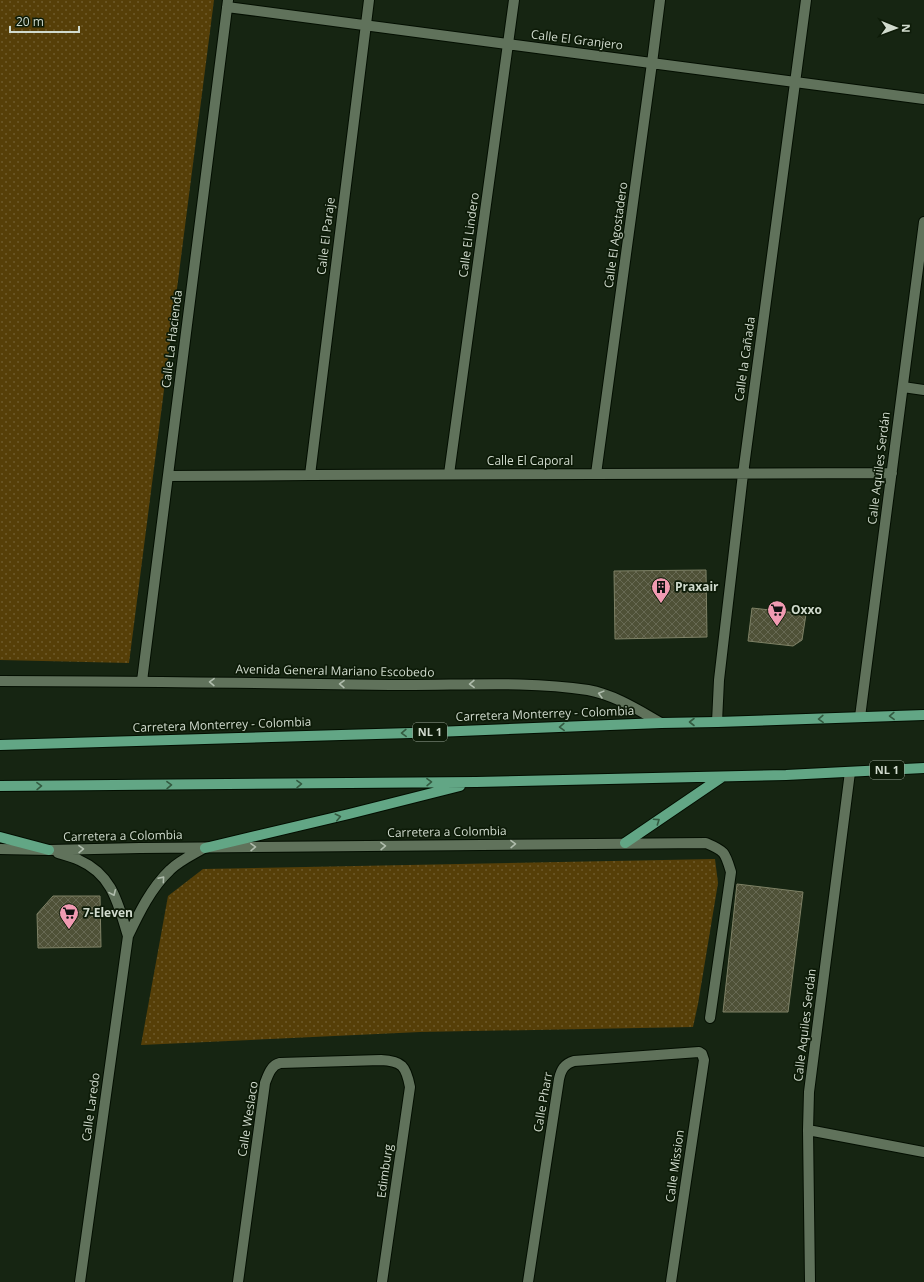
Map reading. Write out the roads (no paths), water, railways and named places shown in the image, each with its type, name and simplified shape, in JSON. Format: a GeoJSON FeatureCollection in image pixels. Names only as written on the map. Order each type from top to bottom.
{"type":"FeatureCollection","features":[{"type":"Feature","properties":{"kind":"main road","name":"Carretera Monterrey - Colombia"},"geometry":{"type":"LineString","coordinates":[[0,745],[411,733],[661,723],[924,715]]}},
{"type":"Feature","properties":{"kind":"main road","name":"NL 1"},"geometry":{"type":"LineString","coordinates":[[0,786],[476,782],[786,775],[924,768]]}},
{"type":"Feature","properties":{"kind":"main road"},"geometry":{"type":"LineString","coordinates":[[625,843],[722,776]]}},
{"type":"Feature","properties":{"kind":"main road"},"geometry":{"type":"LineString","coordinates":[[205,848],[476,782]]}},
{"type":"Feature","properties":{"kind":"main road"},"geometry":{"type":"LineString","coordinates":[[0,837],[49,850]]}},
{"type":"Feature","properties":{"kind":"street","name":"Calle El Paraje"},"geometry":{"type":"LineString","coordinates":[[310,475],[369,0]]}},
{"type":"Feature","properties":{"kind":"street","name":"Calle El Lindero"},"geometry":{"type":"LineString","coordinates":[[448,474],[509,45],[514,0]]}},
{"type":"Feature","properties":{"kind":"street","name":"Calle El Agostadero"},"geometry":{"type":"LineString","coordinates":[[596,474],[660,0]]}},
{"type":"Feature","properties":{"kind":"street","name":"Calle la Cañada"},"geometry":{"type":"LineString","coordinates":[[717,722],[719,680],[743,474],[806,0]]}},
{"type":"Feature","properties":{"kind":"street","name":"Calle El Granjero"},"geometry":{"type":"LineString","coordinates":[[227,4],[366,26],[924,99]]}},
{"type":"Feature","properties":{"kind":"street","name":"Calle La Hacienda"},"geometry":{"type":"LineString","coordinates":[[142,681],[227,4]]}},
{"type":"Feature","properties":{"kind":"street","name":"Calle Aquiles Serdán"},"geometry":{"type":"LineString","coordinates":[[860,717],[924,222]]}},
{"type":"Feature","properties":{"kind":"street"},"geometry":{"type":"LineString","coordinates":[[903,387],[924,390]]}},
{"type":"Feature","properties":{"kind":"street","name":"Calle El Caporal"},"geometry":{"type":"LineString","coordinates":[[168,476],[892,473]]}},
{"type":"Feature","properties":{"kind":"street","name":"Avenida General Mariano Escobedo"},"geometry":{"type":"LineString","coordinates":[[0,681],[142,681],[400,685],[491,684],[555,686],[589,690],[614,697],[661,723]]}},
{"type":"Feature","properties":{"kind":"street","name":"Calle Aquiles Serdán"},"geometry":{"type":"LineString","coordinates":[[810,1282],[809,1092],[850,772]]}},
{"type":"Feature","properties":{"kind":"street","name":"Carretera a Colombia"},"geometry":{"type":"LineString","coordinates":[[0,849],[49,850],[706,843],[721,849],[727,859],[731,872],[710,1018]]}},
{"type":"Feature","properties":{"kind":"street","name":"Calle Laredo"},"geometry":{"type":"LineString","coordinates":[[80,1282],[128,936],[144,905],[157,885],[170,870],[184,859],[205,848]]}},
{"type":"Feature","properties":{"kind":"street","name":"Calle Laredo"},"geometry":{"type":"LineString","coordinates":[[49,850],[79,860],[93,868],[103,877],[110,885],[128,936]]}},
{"type":"Feature","properties":{"kind":"street","name":"Calle Pharr"},"geometry":{"type":"LineString","coordinates":[[528,1282],[559,1080],[563,1067],[568,1063],[574,1062],[699,1052],[702,1054]]}},
{"type":"Feature","properties":{"kind":"street","name":"Calle Mission"},"geometry":{"type":"LineString","coordinates":[[671,1282],[704,1060],[702,1054]]}},
{"type":"Feature","properties":{"kind":"street","name":"Calle Weslaco"},"geometry":{"type":"LineString","coordinates":[[238,1282],[265,1083],[273,1066],[276,1064],[285,1063],[381,1060],[393,1061],[402,1065]]}},
{"type":"Feature","properties":{"kind":"street","name":"Edimburg"},"geometry":{"type":"LineString","coordinates":[[382,1282],[410,1086],[405,1069],[402,1065]]}},
{"type":"Feature","properties":{"kind":"street"},"geometry":{"type":"LineString","coordinates":[[808,1130],[924,1152]]}},
{"type":"Feature","properties":{"kind":"place","name":"Praxair"},"geometry":{"type":"Point","coordinates":[661,604]}},
{"type":"Feature","properties":{"kind":"place","name":"Oxxo"},"geometry":{"type":"Point","coordinates":[777,627]}},
{"type":"Feature","properties":{"kind":"place","name":"7-Eleven"},"geometry":{"type":"Point","coordinates":[69,930]}}]}
